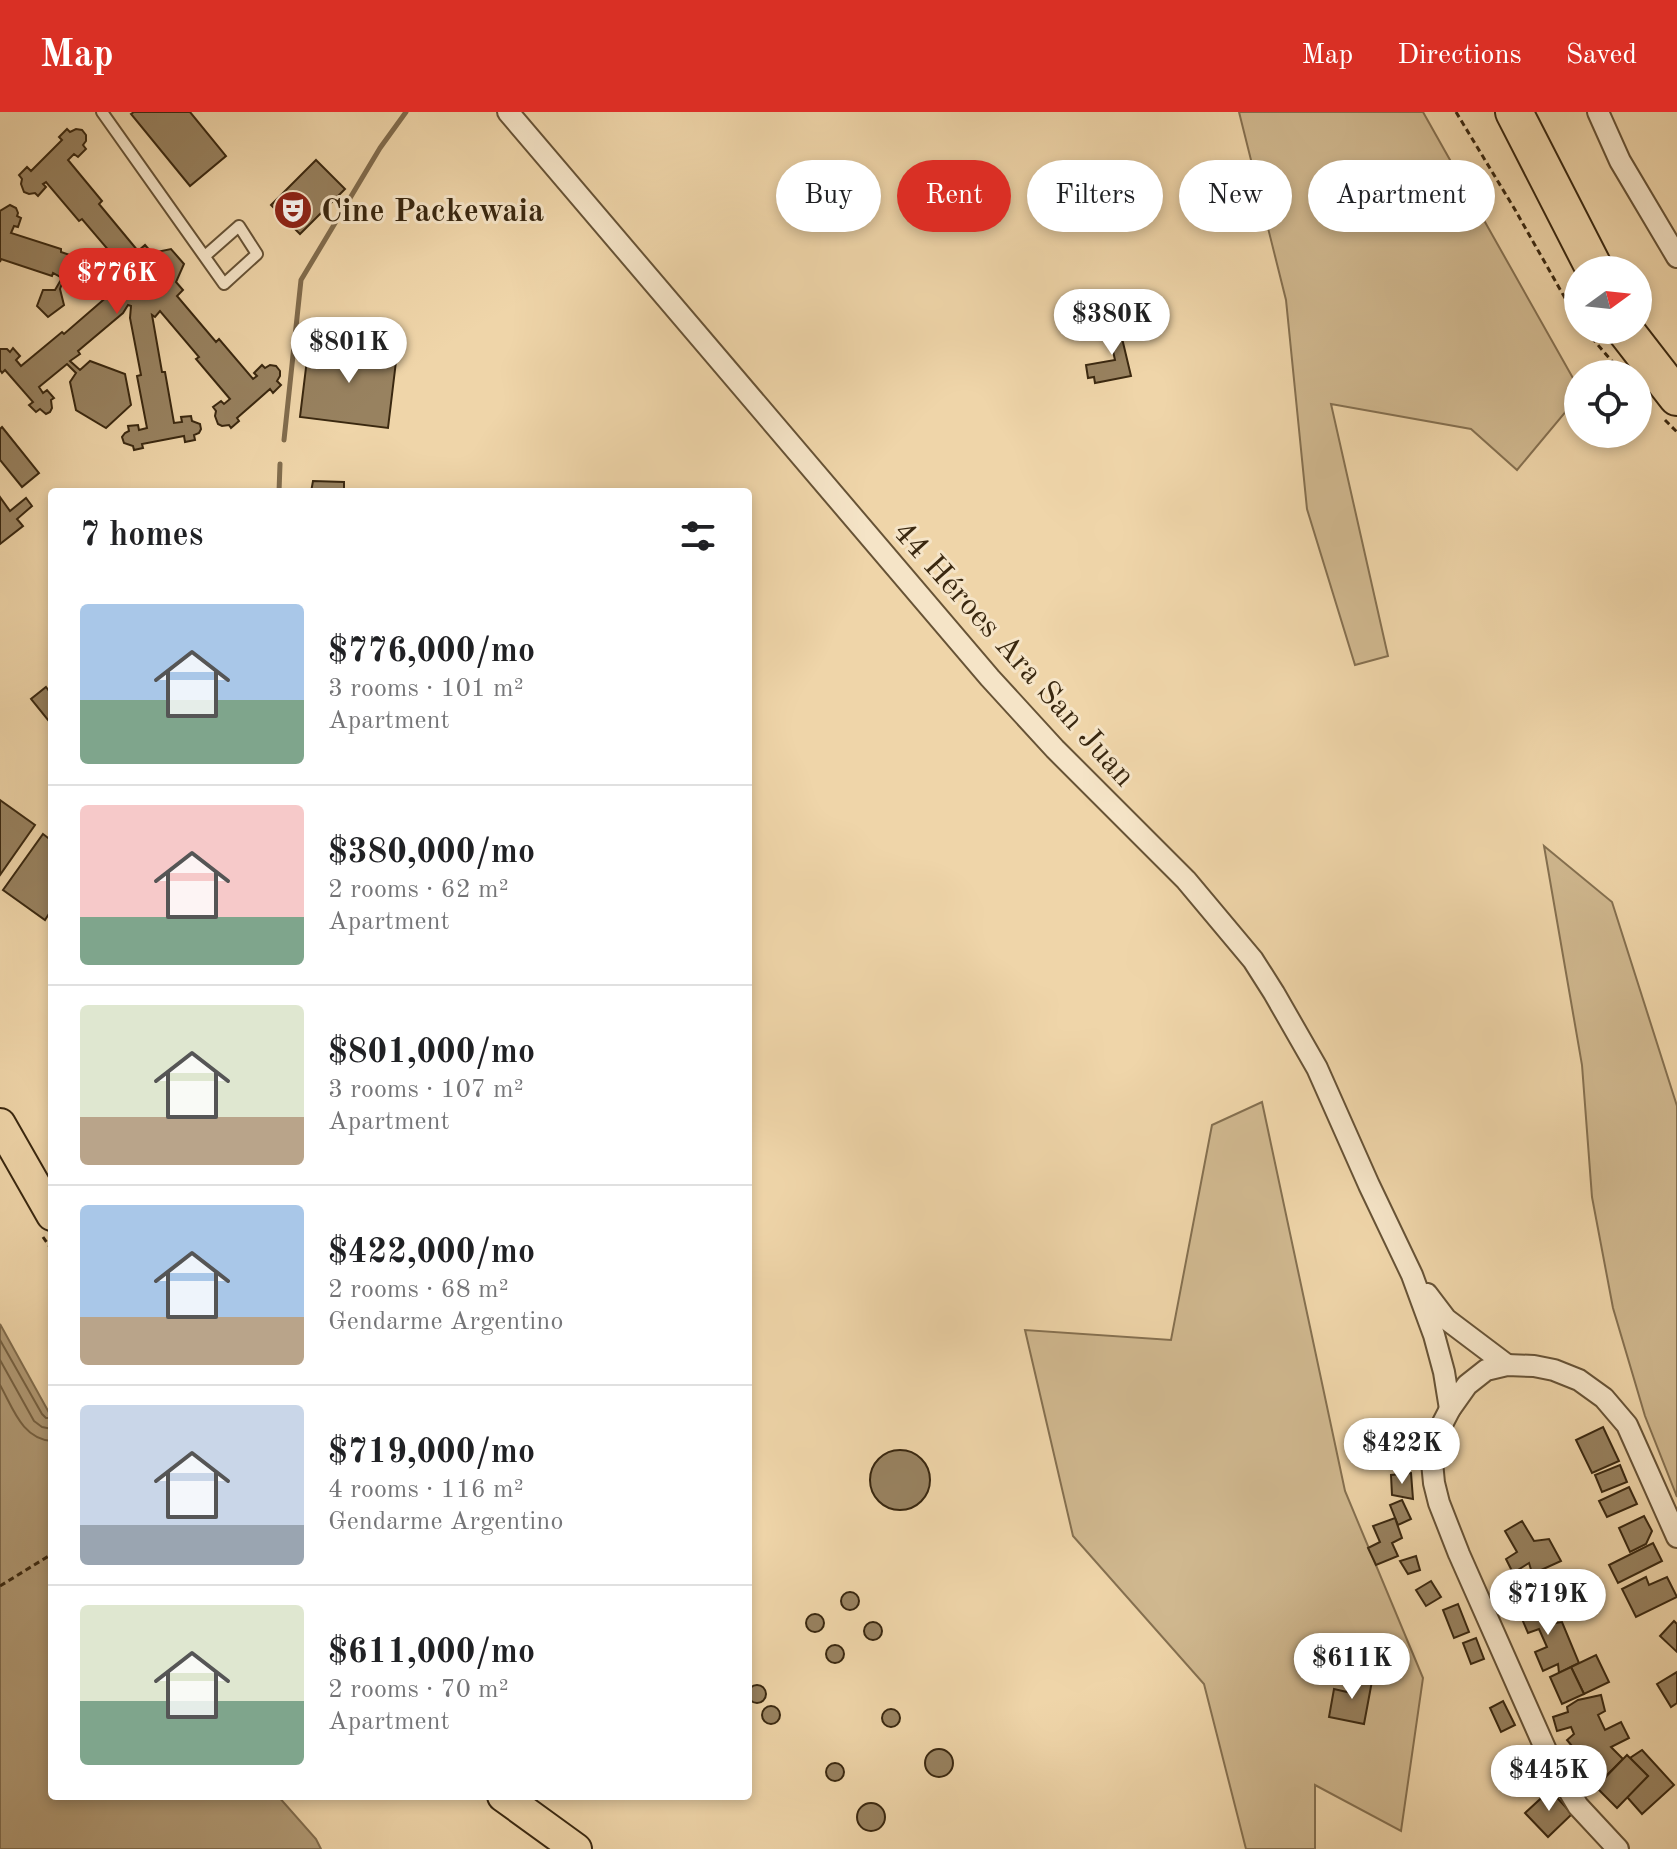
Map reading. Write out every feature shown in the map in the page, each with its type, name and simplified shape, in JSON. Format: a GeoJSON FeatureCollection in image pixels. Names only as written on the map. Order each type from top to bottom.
{"type":"FeatureCollection","features":[{"type":"Feature","properties":{"kind":"highway"},"geometry":{"type":"LineString","coordinates":[[1514,112],[1588,256]]}},
{"type":"Feature","properties":{"kind":"highway"},"geometry":{"type":"LineString","coordinates":[[1636,344],[1677,397]]}},
{"type":"Feature","properties":{"kind":"main road"},"geometry":{"type":"LineString","coordinates":[[0,1124],[48,1208]]}},
{"type":"Feature","properties":{"kind":"main road"},"geometry":{"type":"LineString","coordinates":[[509,1800],[576,1849]]}},
{"type":"Feature","properties":{"kind":"street","name":"44 Héroes Ara San Juan"},"geometry":{"type":"LineString","coordinates":[[508,112],[990,678],[1055,749],[1186,880],[1253,960],[1317,1068],[1412,1275],[1434,1335],[1450,1409]]}},
{"type":"Feature","properties":{"kind":"street"},"geometry":{"type":"LineString","coordinates":[[1598,112],[1620,161],[1677,257]]}},
{"type":"Feature","properties":{"kind":"street","name":"44 Héroes Ara San Juan"},"geometry":{"type":"LineString","coordinates":[[1412,1275],[1446,1319],[1507,1365]]}},
{"type":"Feature","properties":{"kind":"street"},"geometry":{"type":"LineString","coordinates":[[1618,1849],[1578,1806],[1549,1757],[1459,1554],[1434,1483],[1432,1462],[1436,1436],[1467,1385],[1486,1370],[1507,1365],[1534,1366],[1579,1380],[1604,1398],[1627,1425],[1677,1537]]}},
{"type":"Feature","properties":{"kind":"lane"},"geometry":{"type":"LineString","coordinates":[[102,112],[224,284],[257,254],[239,226],[205,256]]}},
{"type":"Feature","properties":{"kind":"path"},"geometry":{"type":"LineString","coordinates":[[1456,112],[1564,296]]}},
{"type":"Feature","properties":{"kind":"path"},"geometry":{"type":"LineString","coordinates":[[1597,344],[1611,360]]}},
{"type":"Feature","properties":{"kind":"path"},"geometry":{"type":"LineString","coordinates":[[0,1586],[48,1556]]}},
{"type":"Feature","properties":{"kind":"shaded area"},"geometry":{"type":"Polygon","coordinates":[[[1239,112],[1423,112],[1450,160],[1308,160],[1308,232],[1491,232],[1564,362],[1564,414],[1517,470],[1471,429],[1331,404],[1388,656],[1355,665],[1307,509],[1286,300],[1269,232],[1292,232],[1292,160],[1251,160],[1239,112]]]}},
{"type":"Feature","properties":{"kind":"shaded area"},"geometry":{"type":"Polygon","coordinates":[[[1544,846],[1612,902],[1677,1106],[1677,1497],[1645,1416],[1613,1308],[1592,1197],[1582,1065],[1544,846]]]}},
{"type":"Feature","properties":{"kind":"shaded area"},"geometry":{"type":"Polygon","coordinates":[[[1262,1102],[1345,1491],[1423,1678],[1401,1831],[1315,1785],[1315,1849],[1246,1849],[1204,1684],[1073,1536],[1025,1330],[1171,1340],[1212,1125],[1262,1102]]]}},
{"type":"Feature","properties":{"kind":"water"},"geometry":{"type":"Polygon","coordinates":[[[0,1324],[48,1411],[48,1800],[282,1800],[321,1849],[0,1849],[0,1324]]]}},
{"type":"Feature","properties":{"kind":"building"},"geometry":{"type":"Polygon","coordinates":[[[190,112],[226,156],[190,186],[131,114],[190,112]]]}},
{"type":"Feature","properties":{"kind":"building"},"geometry":{"type":"Polygon","coordinates":[[[67,129],[70,132],[82,130],[86,135],[83,145],[86,149],[78,157],[74,154],[68,160],[138,251],[145,245],[152,253],[171,249],[184,264],[176,282],[183,290],[177,296],[216,342],[219,339],[253,379],[257,376],[254,373],[262,365],[265,368],[276,366],[280,371],[277,381],[281,385],[273,393],[270,389],[237,418],[239,421],[231,428],[218,424],[213,407],[230,399],[160,311],[155,317],[152,315],[174,423],[182,422],[181,417],[191,416],[201,429],[194,435],[195,440],[185,442],[184,436],[142,444],[143,448],[134,450],[133,446],[124,443],[122,437],[129,431],[128,426],[138,425],[139,430],[147,428],[137,376],[141,375],[130,318],[131,306],[128,305],[70,361],[80,370],[90,361],[125,374],[131,405],[106,428],[76,410],[70,382],[76,373],[67,364],[39,387],[43,393],[47,390],[54,398],[50,412],[46,414],[40,409],[36,412],[29,405],[33,402],[5,370],[2,373],[0,370],[0,349],[10,352],[13,348],[20,356],[16,360],[21,366],[109,295],[118,294],[119,291],[109,292],[64,278],[60,289],[64,305],[48,317],[37,306],[43,290],[55,290],[62,278],[1,259],[0,262],[0,211],[10,205],[16,208],[17,216],[21,218],[18,227],[14,226],[11,233],[116,271],[122,266],[46,182],[43,184],[46,187],[38,196],[24,192],[19,175],[27,167],[31,171],[62,140],[59,137],[67,129]]]}},
{"type":"Feature","properties":{"kind":"building"},"geometry":{"type":"Polygon","coordinates":[[[316,160],[345,189],[300,234],[271,205],[316,160]]]}},
{"type":"Feature","properties":{"kind":"building"},"geometry":{"type":"Polygon","coordinates":[[[1116,313],[1131,376],[1095,383],[1094,377],[1088,378],[1086,365],[1115,360],[1105,315],[1116,313]]]}},
{"type":"Feature","properties":{"kind":"building"},"geometry":{"type":"Polygon","coordinates":[[[309,343],[397,353],[388,428],[300,417],[309,343]]]}},
{"type":"Feature","properties":{"kind":"building"},"geometry":{"type":"Polygon","coordinates":[[[2,427],[39,473],[22,487],[0,460],[2,427]]]}},
{"type":"Feature","properties":{"kind":"building"},"geometry":{"type":"Polygon","coordinates":[[[313,481],[344,482],[344,488],[312,488],[313,481]]]}},
{"type":"Feature","properties":{"kind":"building"},"geometry":{"type":"Polygon","coordinates":[[[0,497],[10,511],[26,498],[32,506],[17,519],[23,526],[0,544],[0,497]]]}},
{"type":"Feature","properties":{"kind":"building"},"geometry":{"type":"Polygon","coordinates":[[[46,687],[48,720],[31,699],[46,687]]]}},
{"type":"Feature","properties":{"kind":"building"},"geometry":{"type":"Polygon","coordinates":[[[0,800],[35,825],[0,875],[0,800]]]}},
{"type":"Feature","properties":{"kind":"building"},"geometry":{"type":"Polygon","coordinates":[[[43,834],[48,838],[48,915],[45,920],[3,890],[43,834]]]}},
{"type":"Feature","properties":{"kind":"building"},"geometry":{"type":"Polygon","coordinates":[[[1603,1427],[1619,1461],[1592,1473],[1576,1440],[1603,1427]]]}},
{"type":"Feature","properties":{"kind":"building"},"geometry":{"type":"Polygon","coordinates":[[[900,1450],[912,1452],[921,1459],[928,1468],[928,1492],[921,1501],[912,1508],[900,1510],[888,1508],[879,1501],[872,1492],[870,1480],[872,1468],[879,1459],[888,1452],[900,1450]]]}},
{"type":"Feature","properties":{"kind":"building"},"geometry":{"type":"Polygon","coordinates":[[[1620,1465],[1627,1482],[1602,1492],[1595,1475],[1620,1465]]]}},
{"type":"Feature","properties":{"kind":"building"},"geometry":{"type":"Polygon","coordinates":[[[1411,1473],[1413,1499],[1392,1495],[1391,1475],[1411,1473]]]}},
{"type":"Feature","properties":{"kind":"building"},"geometry":{"type":"Polygon","coordinates":[[[1629,1487],[1637,1504],[1607,1517],[1599,1501],[1629,1487]]]}},
{"type":"Feature","properties":{"kind":"building"},"geometry":{"type":"Polygon","coordinates":[[[1402,1500],[1411,1519],[1398,1525],[1390,1505],[1402,1500]]]}},
{"type":"Feature","properties":{"kind":"building"},"geometry":{"type":"Polygon","coordinates":[[[1644,1516],[1652,1531],[1646,1544],[1630,1552],[1619,1528],[1644,1516]]]}},
{"type":"Feature","properties":{"kind":"building"},"geometry":{"type":"Polygon","coordinates":[[[1395,1518],[1402,1538],[1392,1543],[1398,1556],[1376,1565],[1368,1548],[1380,1542],[1373,1526],[1395,1518]]]}},
{"type":"Feature","properties":{"kind":"building"},"geometry":{"type":"Polygon","coordinates":[[[1522,1521],[1534,1541],[1549,1539],[1561,1561],[1541,1570],[1548,1586],[1520,1600],[1512,1583],[1532,1573],[1529,1563],[1513,1573],[1506,1559],[1517,1552],[1505,1531],[1522,1521]]]}},
{"type":"Feature","properties":{"kind":"building"},"geometry":{"type":"Polygon","coordinates":[[[1653,1543],[1662,1561],[1618,1583],[1609,1565],[1653,1543]]]}},
{"type":"Feature","properties":{"kind":"building"},"geometry":{"type":"Polygon","coordinates":[[[1416,1556],[1420,1570],[1408,1574],[1400,1561],[1416,1556]]]}},
{"type":"Feature","properties":{"kind":"building"},"geometry":{"type":"Polygon","coordinates":[[[1646,1577],[1649,1585],[1667,1577],[1677,1597],[1636,1617],[1622,1589],[1646,1577]]]}},
{"type":"Feature","properties":{"kind":"building"},"geometry":{"type":"Polygon","coordinates":[[[1431,1581],[1441,1597],[1426,1606],[1416,1590],[1431,1581]]]}},
{"type":"Feature","properties":{"kind":"building"},"geometry":{"type":"Polygon","coordinates":[[[850,1592],[859,1601],[850,1610],[841,1601],[850,1592]]]}},
{"type":"Feature","properties":{"kind":"building"},"geometry":{"type":"Polygon","coordinates":[[[1537,1596],[1549,1624],[1562,1622],[1579,1663],[1559,1673],[1558,1664],[1543,1671],[1535,1652],[1547,1647],[1539,1629],[1528,1633],[1516,1605],[1537,1596]]]}},
{"type":"Feature","properties":{"kind":"building"},"geometry":{"type":"Polygon","coordinates":[[[1458,1604],[1469,1632],[1454,1638],[1443,1610],[1458,1604]]]}},
{"type":"Feature","properties":{"kind":"building"},"geometry":{"type":"Polygon","coordinates":[[[815,1614],[824,1623],[815,1632],[806,1623],[815,1614]]]}},
{"type":"Feature","properties":{"kind":"building"},"geometry":{"type":"Polygon","coordinates":[[[1674,1621],[1677,1624],[1677,1652],[1660,1636],[1674,1621]]]}},
{"type":"Feature","properties":{"kind":"building"},"geometry":{"type":"Polygon","coordinates":[[[873,1622],[882,1631],[873,1640],[864,1631],[873,1622]]]}},
{"type":"Feature","properties":{"kind":"building"},"geometry":{"type":"Polygon","coordinates":[[[1476,1638],[1484,1659],[1471,1664],[1463,1643],[1476,1638]]]}},
{"type":"Feature","properties":{"kind":"building"},"geometry":{"type":"Polygon","coordinates":[[[835,1645],[844,1654],[835,1663],[826,1654],[835,1645]]]}},
{"type":"Feature","properties":{"kind":"building"},"geometry":{"type":"Polygon","coordinates":[[[1596,1655],[1609,1682],[1584,1694],[1571,1667],[1596,1655]]]}},
{"type":"Feature","properties":{"kind":"building"},"geometry":{"type":"Polygon","coordinates":[[[1571,1667],[1584,1694],[1562,1704],[1550,1677],[1571,1667]]]}},
{"type":"Feature","properties":{"kind":"building"},"geometry":{"type":"Polygon","coordinates":[[[1677,1672],[1677,1703],[1671,1707],[1657,1684],[1677,1672]]]}},
{"type":"Feature","properties":{"kind":"building"},"geometry":{"type":"Polygon","coordinates":[[[1349,1677],[1372,1681],[1364,1724],[1329,1717],[1334,1689],[1347,1692],[1349,1677]]]}},
{"type":"Feature","properties":{"kind":"building"},"geometry":{"type":"Polygon","coordinates":[[[757,1685],[765,1691],[763,1700],[757,1703],[752,1701],[752,1687],[757,1685]]]}},
{"type":"Feature","properties":{"kind":"building"},"geometry":{"type":"Polygon","coordinates":[[[1601,1695],[1605,1711],[1598,1715],[1605,1730],[1621,1722],[1629,1738],[1611,1747],[1623,1759],[1601,1781],[1567,1740],[1574,1734],[1571,1727],[1557,1731],[1553,1717],[1568,1712],[1567,1707],[1578,1700],[1601,1695]]]}},
{"type":"Feature","properties":{"kind":"building"},"geometry":{"type":"Polygon","coordinates":[[[1503,1701],[1515,1725],[1501,1732],[1490,1708],[1503,1701]]]}},
{"type":"Feature","properties":{"kind":"building"},"geometry":{"type":"Polygon","coordinates":[[[771,1706],[780,1715],[771,1724],[762,1715],[771,1706]]]}},
{"type":"Feature","properties":{"kind":"building"},"geometry":{"type":"Polygon","coordinates":[[[891,1709],[900,1718],[891,1727],[882,1718],[891,1709]]]}},
{"type":"Feature","properties":{"kind":"building"},"geometry":{"type":"Polygon","coordinates":[[[939,1749],[949,1753],[953,1763],[949,1773],[939,1777],[929,1773],[925,1763],[929,1753],[939,1749]]]}},
{"type":"Feature","properties":{"kind":"building"},"geometry":{"type":"Polygon","coordinates":[[[1642,1750],[1674,1785],[1642,1814],[1627,1797],[1648,1776],[1630,1758],[1642,1750]]]}},
{"type":"Feature","properties":{"kind":"building"},"geometry":{"type":"Polygon","coordinates":[[[1627,1755],[1648,1776],[1617,1808],[1596,1787],[1627,1755]]]}},
{"type":"Feature","properties":{"kind":"building"},"geometry":{"type":"Polygon","coordinates":[[[835,1763],[844,1772],[835,1781],[826,1772],[835,1763]]]}},
{"type":"Feature","properties":{"kind":"building"},"geometry":{"type":"Polygon","coordinates":[[[1550,1790],[1572,1814],[1548,1837],[1525,1813],[1550,1790]]]}},
{"type":"Feature","properties":{"kind":"building"},"geometry":{"type":"Polygon","coordinates":[[[871,1803],[881,1807],[885,1817],[881,1827],[871,1831],[861,1827],[857,1817],[861,1807],[871,1803]]]}},
{"type":"Feature","properties":{"kind":"waterway"},"geometry":{"type":"LineString","coordinates":[[284,440],[301,280],[380,148],[406,112]]}},
{"type":"Feature","properties":{"kind":"waterway"},"geometry":{"type":"LineString","coordinates":[[279,488],[280,464]]}},
{"type":"Feature","properties":{"kind":"place","name":"Cine Packewaia"},"geometry":{"type":"Point","coordinates":[293,210]}}]}
